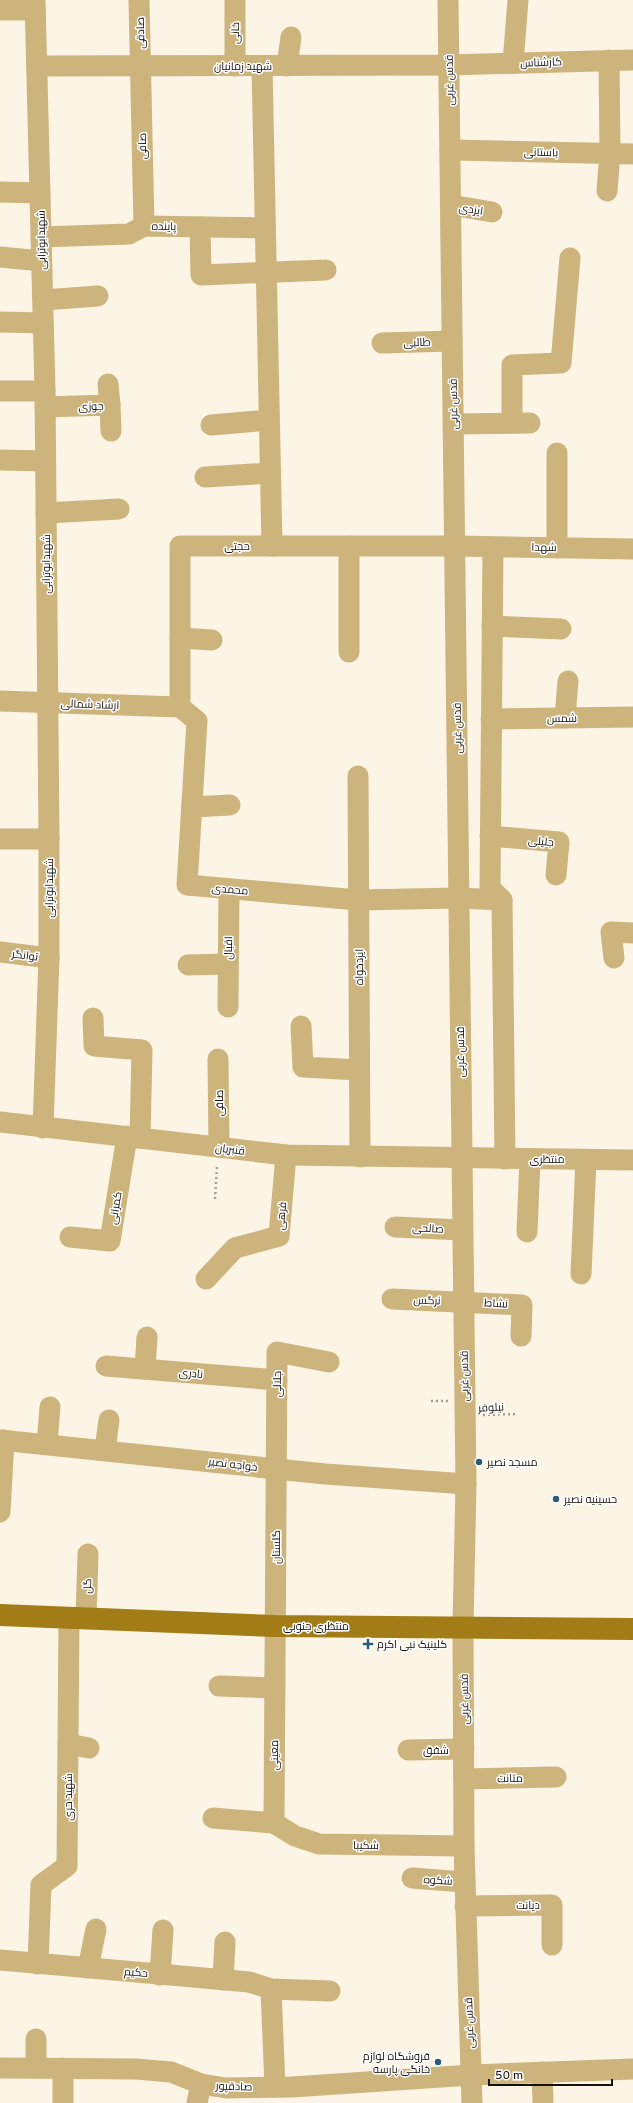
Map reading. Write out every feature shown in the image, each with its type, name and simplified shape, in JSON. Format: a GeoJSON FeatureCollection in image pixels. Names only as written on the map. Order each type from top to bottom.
{"type":"FeatureCollection","features":[{"type":"Feature","properties":{"kind":"main road","name":"منتظری جنوبی"},"geometry":{"type":"LineString","coordinates":[[0,1615],[275,1626],[633,1629]]}},
{"type":"Feature","properties":{"kind":"street","name":"صادقی"},"geometry":{"type":"LineString","coordinates":[[139,0],[140,66]]}},
{"type":"Feature","properties":{"kind":"street","name":"خانی"},"geometry":{"type":"LineString","coordinates":[[235,66],[236,0]]}},
{"type":"Feature","properties":{"kind":"street","name":"قدس غربی"},"geometry":{"type":"LineString","coordinates":[[448,0],[466,1484],[463,1627],[464,1882],[472,2103]]}},
{"type":"Feature","properties":{"kind":"street"},"geometry":{"type":"LineString","coordinates":[[513,63],[518,0]]}},
{"type":"Feature","properties":{"kind":"street"},"geometry":{"type":"LineString","coordinates":[[0,10],[35,5]]}},
{"type":"Feature","properties":{"kind":"street","name":"شهیدابوترابی"},"geometry":{"type":"LineString","coordinates":[[35,5],[45,399],[49,839],[49,958],[43,1128]]}},
{"type":"Feature","properties":{"kind":"street"},"geometry":{"type":"LineString","coordinates":[[287,66],[291,37]]}},
{"type":"Feature","properties":{"kind":"street"},"geometry":{"type":"LineString","coordinates":[[607,191],[610,153],[609,60]]}},
{"type":"Feature","properties":{"kind":"street","name":"کارشناس"},"geometry":{"type":"LineString","coordinates":[[448,66],[633,60]]}},
{"type":"Feature","properties":{"kind":"street","name":"شهید زمانیان"},"geometry":{"type":"LineString","coordinates":[[37,66],[448,66]]}},
{"type":"Feature","properties":{"kind":"street","name":"صافی"},"geometry":{"type":"LineString","coordinates":[[140,66],[144,226]]}},
{"type":"Feature","properties":{"kind":"street"},"geometry":{"type":"LineString","coordinates":[[262,66],[272,546]]}},
{"type":"Feature","properties":{"kind":"street","name":"باستانی"},"geometry":{"type":"LineString","coordinates":[[450,150],[633,154]]}},
{"type":"Feature","properties":{"kind":"street"},"geometry":{"type":"LineString","coordinates":[[0,192],[40,193]]}},
{"type":"Feature","properties":{"kind":"street","name":"ایزدی"},"geometry":{"type":"LineString","coordinates":[[450,205],[492,212]]}},
{"type":"Feature","properties":{"kind":"street","name":"پاینده"},"geometry":{"type":"LineString","coordinates":[[41,237],[129,234],[144,226],[265,228]]}},
{"type":"Feature","properties":{"kind":"street"},"geometry":{"type":"LineString","coordinates":[[200,227],[201,275],[326,270]]}},
{"type":"Feature","properties":{"kind":"street"},"geometry":{"type":"LineString","coordinates":[[0,257],[41,261]]}},
{"type":"Feature","properties":{"kind":"street"},"geometry":{"type":"LineString","coordinates":[[454,424],[521,423],[512,365],[561,363],[570,258]]}},
{"type":"Feature","properties":{"kind":"street"},"geometry":{"type":"LineString","coordinates":[[43,300],[98,296]]}},
{"type":"Feature","properties":{"kind":"street"},"geometry":{"type":"LineString","coordinates":[[0,322],[43,323]]}},
{"type":"Feature","properties":{"kind":"street","name":"طالبی"},"geometry":{"type":"LineString","coordinates":[[382,343],[452,341]]}},
{"type":"Feature","properties":{"kind":"street"},"geometry":{"type":"LineString","coordinates":[[108,384],[110,405]]}},
{"type":"Feature","properties":{"kind":"street","name":"جوزی"},"geometry":{"type":"LineString","coordinates":[[0,391],[45,399],[110,405],[111,431]]}},
{"type":"Feature","properties":{"kind":"street"},"geometry":{"type":"LineString","coordinates":[[212,425],[269,420]]}},
{"type":"Feature","properties":{"kind":"street"},"geometry":{"type":"LineString","coordinates":[[557,453],[557,548]]}},
{"type":"Feature","properties":{"kind":"street"},"geometry":{"type":"LineString","coordinates":[[0,460],[45,461]]}},
{"type":"Feature","properties":{"kind":"street"},"geometry":{"type":"LineString","coordinates":[[205,477],[270,473]]}},
{"type":"Feature","properties":{"kind":"street"},"geometry":{"type":"LineString","coordinates":[[46,513],[119,508]]}},
{"type":"Feature","properties":{"kind":"street","name":"حجتی"},"geometry":{"type":"LineString","coordinates":[[180,707],[180,546],[455,546]]}},
{"type":"Feature","properties":{"kind":"street"},"geometry":{"type":"LineString","coordinates":[[349,546],[349,652]]}},
{"type":"Feature","properties":{"kind":"street","name":"شهدا"},"geometry":{"type":"LineString","coordinates":[[455,546],[633,549]]}},
{"type":"Feature","properties":{"kind":"street"},"geometry":{"type":"LineString","coordinates":[[493,546],[490,888],[502,900],[505,1159]]}},
{"type":"Feature","properties":{"kind":"street"},"geometry":{"type":"LineString","coordinates":[[492,626],[561,629]]}},
{"type":"Feature","properties":{"kind":"street"},"geometry":{"type":"LineString","coordinates":[[180,638],[212,640]]}},
{"type":"Feature","properties":{"kind":"street"},"geometry":{"type":"LineString","coordinates":[[565,718],[568,681]]}},
{"type":"Feature","properties":{"kind":"street","name":"ارشاد شمالی"},"geometry":{"type":"LineString","coordinates":[[0,700],[180,707]]}},
{"type":"Feature","properties":{"kind":"street","name":"محمدی"},"geometry":{"type":"LineString","coordinates":[[180,707],[197,720],[187,885],[358,900],[458,898],[502,900]]}},
{"type":"Feature","properties":{"kind":"street","name":"شمس"},"geometry":{"type":"LineString","coordinates":[[491,719],[633,717]]}},
{"type":"Feature","properties":{"kind":"street","name":"ایزدخواه"},"geometry":{"type":"LineString","coordinates":[[358,776],[360,1157]]}},
{"type":"Feature","properties":{"kind":"street"},"geometry":{"type":"LineString","coordinates":[[192,807],[230,806]]}},
{"type":"Feature","properties":{"kind":"street","name":"جلیلی"},"geometry":{"type":"LineString","coordinates":[[490,836],[559,842],[556,875]]}},
{"type":"Feature","properties":{"kind":"street"},"geometry":{"type":"LineString","coordinates":[[0,839],[49,839]]}},
{"type":"Feature","properties":{"kind":"street","name":"اقبال"},"geometry":{"type":"LineString","coordinates":[[228,1006],[229,889]]}},
{"type":"Feature","properties":{"kind":"street"},"geometry":{"type":"LineString","coordinates":[[614,958],[611,932],[633,933]]}},
{"type":"Feature","properties":{"kind":"street","name":"توانگر"},"geometry":{"type":"LineString","coordinates":[[0,952],[49,958]]}},
{"type":"Feature","properties":{"kind":"street"},"geometry":{"type":"LineString","coordinates":[[188,965],[228,964]]}},
{"type":"Feature","properties":{"kind":"street"},"geometry":{"type":"LineString","coordinates":[[93,1018],[94,1046],[142,1050],[134,1137]]}},
{"type":"Feature","properties":{"kind":"street"},"geometry":{"type":"LineString","coordinates":[[301,1026],[303,1067],[359,1070]]}},
{"type":"Feature","properties":{"kind":"street","name":"صافی"},"geometry":{"type":"LineString","coordinates":[[218,1059],[219,1147]]}},
{"type":"Feature","properties":{"kind":"street","name":"قنبریان"},"geometry":{"type":"LineString","coordinates":[[0,1122],[286,1155],[461,1159]]}},
{"type":"Feature","properties":{"kind":"street","name":"کمرانی"},"geometry":{"type":"LineString","coordinates":[[70,1237],[110,1241],[134,1137]]}},
{"type":"Feature","properties":{"kind":"street","name":"فرهی"},"geometry":{"type":"LineString","coordinates":[[206,1279],[235,1248],[279,1236],[286,1155]]}},
{"type":"Feature","properties":{"kind":"street","name":"منتظری"},"geometry":{"type":"LineString","coordinates":[[461,1159],[633,1160]]}},
{"type":"Feature","properties":{"kind":"street"},"geometry":{"type":"LineString","coordinates":[[527,1232],[530,1159]]}},
{"type":"Feature","properties":{"kind":"street"},"geometry":{"type":"LineString","coordinates":[[581,1274],[586,1160]]}},
{"type":"Feature","properties":{"kind":"street","name":"صالحی"},"geometry":{"type":"LineString","coordinates":[[395,1227],[462,1230]]}},
{"type":"Feature","properties":{"kind":"street","name":"نرگس"},"geometry":{"type":"LineString","coordinates":[[392,1299],[463,1302]]}},
{"type":"Feature","properties":{"kind":"street","name":"نشاط"},"geometry":{"type":"LineString","coordinates":[[463,1302],[522,1305],[521,1336]]}},
{"type":"Feature","properties":{"kind":"street"},"geometry":{"type":"LineString","coordinates":[[146,1369],[147,1337]]}},
{"type":"Feature","properties":{"kind":"street","name":"جلالی"},"geometry":{"type":"LineString","coordinates":[[276,1469],[277,1352],[329,1362]]}},
{"type":"Feature","properties":{"kind":"street","name":"نادری"},"geometry":{"type":"LineString","coordinates":[[106,1366],[277,1380]]}},
{"type":"Feature","properties":{"kind":"street"},"geometry":{"type":"LineString","coordinates":[[47,1444],[50,1407]]}},
{"type":"Feature","properties":{"kind":"street"},"geometry":{"type":"LineString","coordinates":[[105,1450],[109,1420]]}},
{"type":"Feature","properties":{"kind":"street"},"geometry":{"type":"LineString","coordinates":[[0,1512],[2,1440]]}},
{"type":"Feature","properties":{"kind":"street","name":"خواجه نصیر"},"geometry":{"type":"LineString","coordinates":[[2,1440],[325,1474],[466,1484]]}},
{"type":"Feature","properties":{"kind":"street","name":"گلستان"},"geometry":{"type":"LineString","coordinates":[[275,1626],[276,1469]]}},
{"type":"Feature","properties":{"kind":"street","name":"گل"},"geometry":{"type":"LineString","coordinates":[[77,1618],[88,1554]]}},
{"type":"Feature","properties":{"kind":"street","name":"شهید حری"},"geometry":{"type":"LineString","coordinates":[[38,1964],[41,1885],[67,1866],[68,1744],[77,1618]]}},
{"type":"Feature","properties":{"kind":"street","name":"معینی"},"geometry":{"type":"LineString","coordinates":[[274,1823],[275,1626]]}},
{"type":"Feature","properties":{"kind":"street"},"geometry":{"type":"LineString","coordinates":[[219,1686],[275,1688]]}},
{"type":"Feature","properties":{"kind":"street"},"geometry":{"type":"LineString","coordinates":[[68,1744],[89,1748]]}},
{"type":"Feature","properties":{"kind":"street","name":"شفق"},"geometry":{"type":"LineString","coordinates":[[408,1750],[464,1750]]}},
{"type":"Feature","properties":{"kind":"street","name":"متانت"},"geometry":{"type":"LineString","coordinates":[[464,1778],[556,1777]]}},
{"type":"Feature","properties":{"kind":"street"},"geometry":{"type":"LineString","coordinates":[[213,1818],[274,1823]]}},
{"type":"Feature","properties":{"kind":"street","name":"شکیبا"},"geometry":{"type":"LineString","coordinates":[[274,1823],[295,1836],[319,1844],[464,1846]]}},
{"type":"Feature","properties":{"kind":"street","name":"شکوه"},"geometry":{"type":"LineString","coordinates":[[412,1878],[464,1882]]}},
{"type":"Feature","properties":{"kind":"street","name":"دیانت"},"geometry":{"type":"LineString","coordinates":[[465,1906],[552,1905],[552,1945]]}},
{"type":"Feature","properties":{"kind":"street"},"geometry":{"type":"LineString","coordinates":[[88,1968],[96,1929]]}},
{"type":"Feature","properties":{"kind":"street"},"geometry":{"type":"LineString","coordinates":[[160,1975],[163,1930]]}},
{"type":"Feature","properties":{"kind":"street"},"geometry":{"type":"LineString","coordinates":[[223,1980],[225,1942]]}},
{"type":"Feature","properties":{"kind":"street","name":"حکیم"},"geometry":{"type":"LineString","coordinates":[[0,1960],[249,1982],[271,1989],[330,1991]]}},
{"type":"Feature","properties":{"kind":"street"},"geometry":{"type":"LineString","coordinates":[[271,1989],[287,2092]]}},
{"type":"Feature","properties":{"kind":"street"},"geometry":{"type":"LineString","coordinates":[[36,2039],[36,2068]]}},
{"type":"Feature","properties":{"kind":"street","name":"صادقپور"},"geometry":{"type":"LineString","coordinates":[[0,2068],[136,2069],[171,2072],[199,2094],[226,2088],[254,2095],[471,2075],[633,2069]]}},
{"type":"Feature","properties":{"kind":"street"},"geometry":{"type":"LineString","coordinates":[[63,2068],[63,2103]]}},
{"type":"Feature","properties":{"kind":"street"},"geometry":{"type":"LineString","coordinates":[[542,2072],[543,2103]]}},
{"type":"Feature","properties":{"kind":"path"},"geometry":{"type":"LineString","coordinates":[[215,1199],[219,1147]]}},
{"type":"Feature","properties":{"kind":"path","name":"نیلوفر"},"geometry":{"type":"LineString","coordinates":[[465,1416],[518,1414]]}},
{"type":"Feature","properties":{"kind":"place","name":"مسجد نصیر"},"geometry":{"type":"Point","coordinates":[479,1462]}},
{"type":"Feature","properties":{"kind":"place","name":"حسینیه نصیر"},"geometry":{"type":"Point","coordinates":[556,1499]}},
{"type":"Feature","properties":{"kind":"place","name":"کلینیک نبی اکرم"},"geometry":{"type":"Point","coordinates":[368,1644]}},
{"type":"Feature","properties":{"kind":"place","name":"فروشگاه لوازم خانگی پارسه"},"geometry":{"type":"Point","coordinates":[438,2062]}}]}
